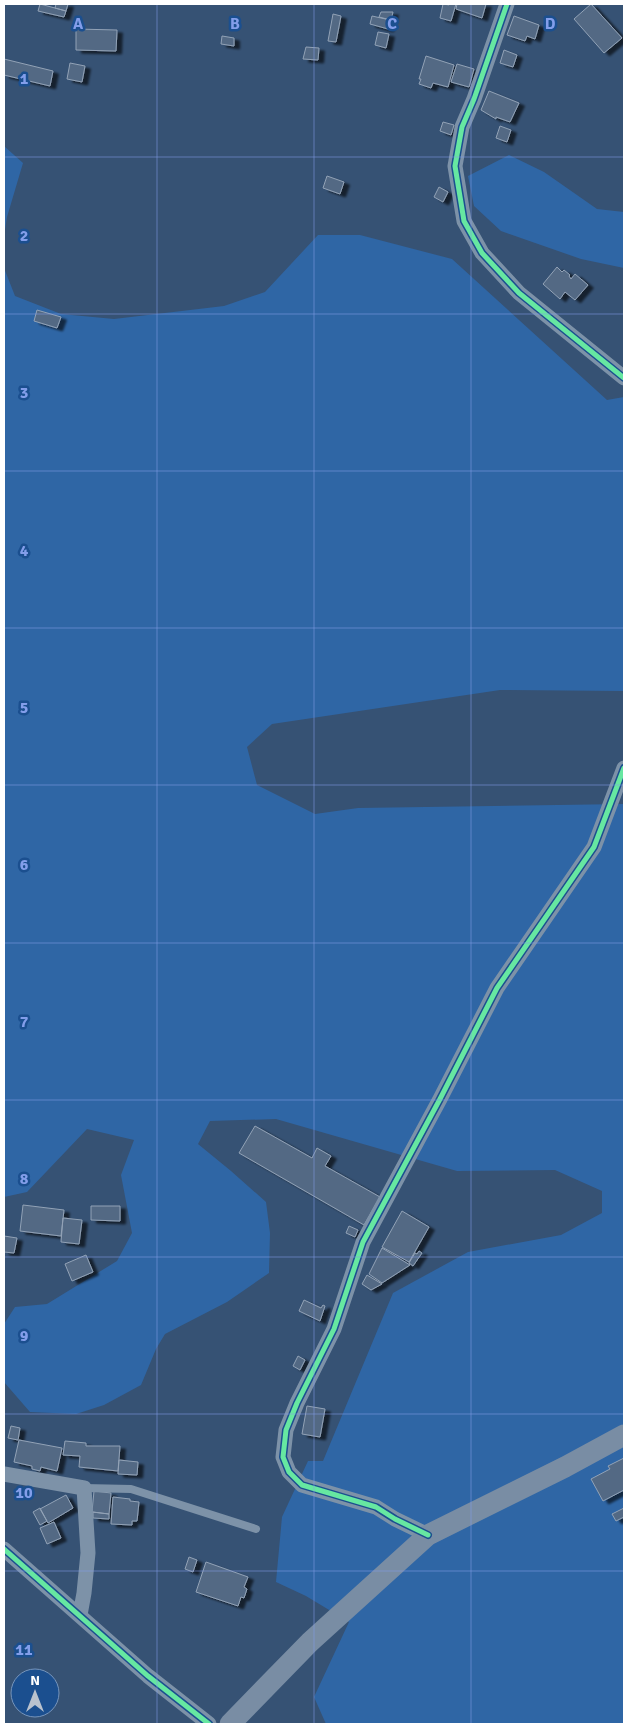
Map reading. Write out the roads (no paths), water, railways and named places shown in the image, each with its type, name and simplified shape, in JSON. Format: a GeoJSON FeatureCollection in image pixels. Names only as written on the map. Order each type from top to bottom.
{"type":"FeatureCollection","features":[{"type":"Feature","properties":{"kind":"street"},"geometry":{"type":"LineString","coordinates":[[506,4],[474,99],[462,127],[456,166],[464,221],[482,253],[519,293],[624,378]]}},
{"type":"Feature","properties":{"kind":"street"},"geometry":{"type":"LineString","coordinates":[[428,1535],[395,1519],[376,1507],[302,1485],[288,1472],[283,1457],[286,1430],[334,1329],[363,1242],[445,1091],[497,988],[594,847],[624,768]]}},
{"type":"Feature","properties":{"kind":"street"},"geometry":{"type":"LineString","coordinates":[[230,1724],[310,1642],[428,1535],[565,1467],[624,1435]]}},
{"type":"Feature","properties":{"kind":"street"},"geometry":{"type":"LineString","coordinates":[[4,1474],[84,1488],[88,1553],[80,1615]]}},
{"type":"Feature","properties":{"kind":"street"},"geometry":{"type":"LineString","coordinates":[[4,1549],[148,1676],[209,1724]]}},
{"type":"Feature","properties":{"kind":"lane"},"geometry":{"type":"LineString","coordinates":[[84,1488],[130,1490],[256,1529]]}}]}
